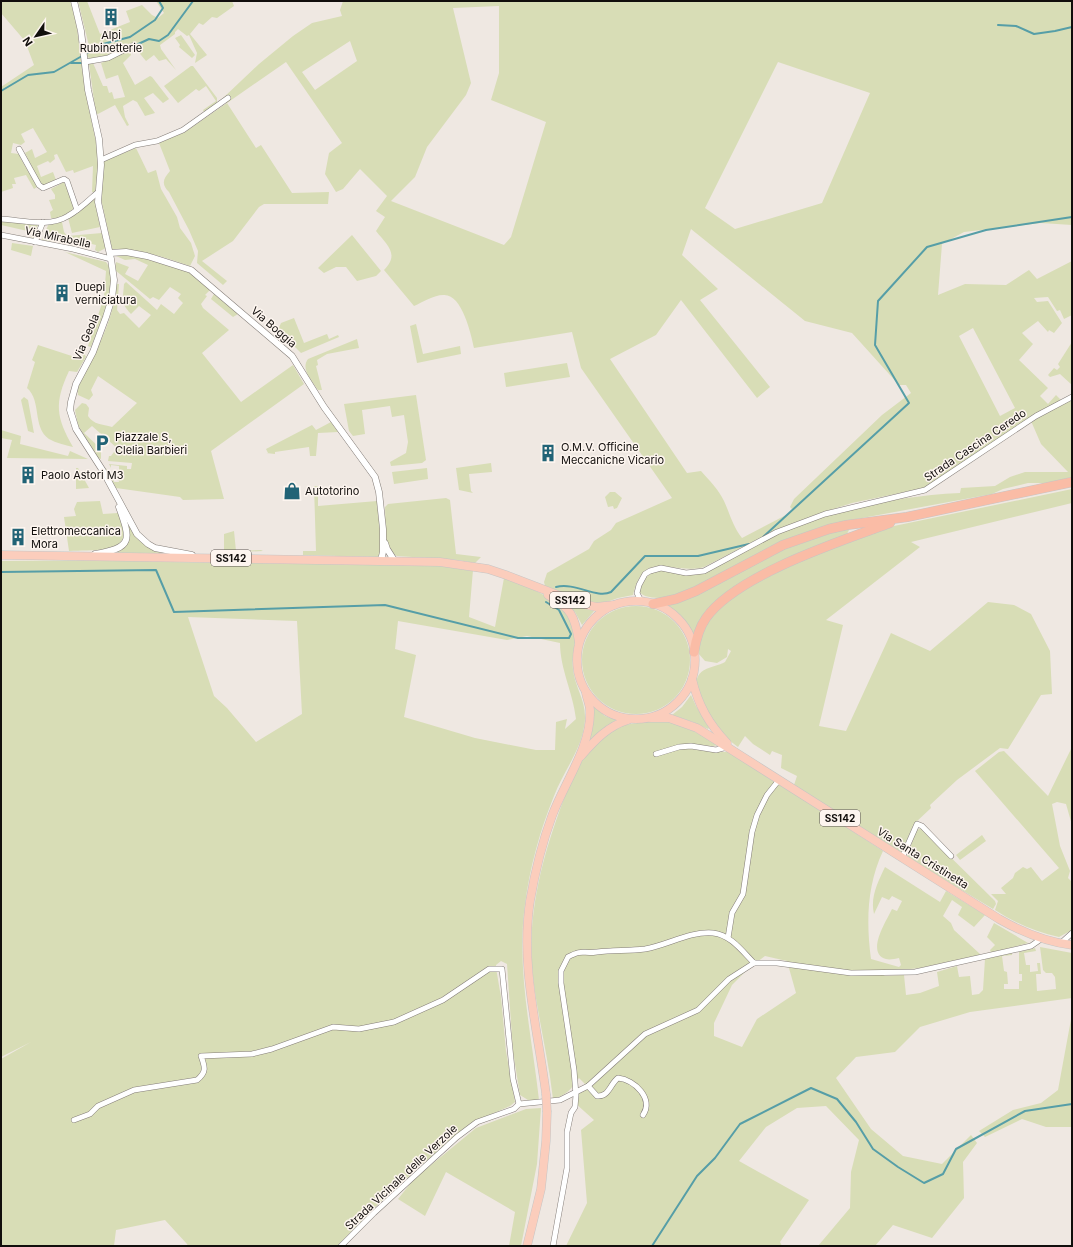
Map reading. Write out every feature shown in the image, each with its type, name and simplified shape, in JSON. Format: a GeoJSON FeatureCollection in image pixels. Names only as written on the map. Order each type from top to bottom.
{"type":"FeatureCollection","features":[{"type":"Feature","properties":{"kind":"highway"},"geometry":{"type":"LineString","coordinates":[[653,604],[676,599],[696,591],[760,556],[803,537],[847,525],[907,517],[1072,482]]}},
{"type":"Feature","properties":{"kind":"highway"},"geometry":{"type":"LineString","coordinates":[[694,652],[697,636],[707,617],[730,595],[745,585],[799,558],[834,543],[907,517]]}},
{"type":"Feature","properties":{"kind":"main road","name":"SS142"},"geometry":{"type":"LineString","coordinates":[[1,555],[394,560],[440,562],[471,566],[500,573],[576,602],[596,607],[614,605]]}},
{"type":"Feature","properties":{"kind":"main road","name":"SS142"},"geometry":{"type":"LineString","coordinates":[[528,583],[552,597],[571,614],[576,622],[579,642]]}},
{"type":"Feature","properties":{"kind":"main road"},"geometry":{"type":"LineString","coordinates":[[641,601],[653,604],[665,609],[681,622],[691,639],[695,666],[692,678],[687,690],[679,701],[663,713],[651,718],[630,719],[618,717],[606,712],[595,703],[586,693],[580,682],[577,669],[579,642],[584,631],[593,620],[603,611],[614,605],[641,601]]}},
{"type":"Feature","properties":{"kind":"main road","name":"Via Santa Cristinetta"},"geometry":{"type":"LineString","coordinates":[[692,678],[706,719],[736,752]]}},
{"type":"Feature","properties":{"kind":"main road"},"geometry":{"type":"LineString","coordinates":[[579,758],[590,711],[586,693]]}},
{"type":"Feature","properties":{"kind":"main road","name":"Via Santa Cristinetta"},"geometry":{"type":"LineString","coordinates":[[651,718],[669,718],[697,728],[1019,930],[1041,938],[1072,945]]}},
{"type":"Feature","properties":{"kind":"main road"},"geometry":{"type":"LineString","coordinates":[[527,1246],[541,1190],[546,1141],[547,1112],[546,1094],[531,1003],[528,969],[530,902],[542,844],[551,816],[561,791],[579,758],[596,739],[608,730],[630,719]]}},
{"type":"Feature","properties":{"kind":"street","name":"Via Geola"},"geometry":{"type":"LineString","coordinates":[[74,1],[81,31],[101,160],[97,193],[114,280],[112,298],[93,352],[76,384],[70,410],[76,429],[137,534],[148,544],[165,551],[211,558]]}},
{"type":"Feature","properties":{"kind":"street"},"geometry":{"type":"LineString","coordinates":[[85,57],[108,58],[134,45]]}},
{"type":"Feature","properties":{"kind":"street"},"geometry":{"type":"LineString","coordinates":[[101,160],[135,145],[157,141],[183,130],[228,98]]}},
{"type":"Feature","properties":{"kind":"street"},"geometry":{"type":"LineString","coordinates":[[19,149],[39,185],[43,188],[64,179],[66,181],[77,210]]}},
{"type":"Feature","properties":{"kind":"street"},"geometry":{"type":"LineString","coordinates":[[1,219],[43,222],[56,221],[68,217],[97,193]]}},
{"type":"Feature","properties":{"kind":"street"},"geometry":{"type":"LineString","coordinates":[[35,242],[43,222]]}},
{"type":"Feature","properties":{"kind":"street","name":"Via Mirabella"},"geometry":{"type":"LineString","coordinates":[[1,234],[110,256]]}},
{"type":"Feature","properties":{"kind":"street","name":"Via Boggia"},"geometry":{"type":"LineString","coordinates":[[110,256],[126,252],[147,256],[191,270],[285,348],[298,364],[324,407],[375,477],[379,492],[387,549],[394,560]]}},
{"type":"Feature","properties":{"kind":"street","name":"Strada Cascina Ceredo"},"geometry":{"type":"LineString","coordinates":[[641,601],[637,593],[639,585],[645,574],[650,570],[661,568],[686,573],[704,571],[777,532],[825,514],[925,490],[1036,416],[1072,397]]}},
{"type":"Feature","properties":{"kind":"street","name":"Via Geola"},"geometry":{"type":"LineString","coordinates":[[81,556],[118,549],[126,541],[127,529],[111,487]]}},
{"type":"Feature","properties":{"kind":"street","name":"Via Boggia"},"geometry":{"type":"LineString","coordinates":[[381,560],[383,552],[383,529]]}},
{"type":"Feature","properties":{"kind":"street"},"geometry":{"type":"LineString","coordinates":[[656,754],[679,747],[691,746],[716,750],[728,747]]}},
{"type":"Feature","properties":{"kind":"street"},"geometry":{"type":"LineString","coordinates":[[728,938],[732,913],[742,894],[752,832],[757,815],[767,795],[779,780]]}},
{"type":"Feature","properties":{"kind":"street"},"geometry":{"type":"LineString","coordinates":[[902,858],[917,824],[922,826],[952,856]]}},
{"type":"Feature","properties":{"kind":"street"},"geometry":{"type":"LineString","coordinates":[[553,1246],[567,1168],[567,1132],[571,1112],[575,1107],[576,1093],[561,983],[561,971],[568,957],[580,951],[596,952],[606,950],[644,949],[682,938],[713,933],[728,938],[754,963]]}},
{"type":"Feature","properties":{"kind":"street"},"geometry":{"type":"LineString","coordinates":[[1061,943],[1072,933]]}},
{"type":"Feature","properties":{"kind":"street"},"geometry":{"type":"LineString","coordinates":[[74,1120],[90,1114],[98,1106],[134,1090],[197,1080],[204,1074],[205,1067],[201,1056],[252,1054],[272,1049],[333,1027],[359,1029],[394,1022],[443,1000],[489,969],[502,969],[513,1079],[519,1104],[560,1100],[588,1086],[645,1034],[698,1010],[704,1006],[729,978],[754,963],[777,964],[851,973],[915,972],[1031,946],[1041,938]]}},
{"type":"Feature","properties":{"kind":"street"},"geometry":{"type":"LineString","coordinates":[[588,1086],[597,1096],[602,1096],[608,1092],[613,1082],[618,1078],[625,1079],[644,1095],[648,1102],[647,1108],[643,1115]]}},
{"type":"Feature","properties":{"kind":"street","name":"Strada Vicinale delle Verzole"},"geometry":{"type":"LineString","coordinates":[[341,1246],[374,1213],[458,1137],[477,1122],[514,1108],[519,1104]]}},
{"type":"Feature","properties":{"kind":"green space"},"geometry":{"type":"Polygon","coordinates":[[[1,1],[70,1],[76,21],[85,90],[98,152],[99,163],[95,192],[92,192],[93,166],[74,173],[73,170],[66,172],[57,154],[54,155],[55,159],[50,163],[48,161],[37,166],[41,177],[53,172],[56,180],[45,186],[40,183],[25,153],[32,149],[35,158],[47,152],[33,128],[21,134],[25,142],[21,145],[13,143],[11,153],[19,154],[37,187],[34,189],[26,175],[14,178],[16,184],[12,184],[13,188],[1,192],[1,87],[34,65],[25,41],[1,13],[1,1]]]}},
{"type":"Feature","properties":{"kind":"green space"},"geometry":{"type":"Polygon","coordinates":[[[78,1],[87,1],[100,34],[130,22],[126,11],[142,5],[152,15],[158,18],[164,13],[156,1],[232,1],[234,6],[217,18],[212,17],[203,25],[199,23],[190,34],[207,55],[195,63],[197,53],[189,35],[187,36],[178,29],[175,34],[160,45],[161,49],[176,70],[166,59],[159,61],[154,55],[146,61],[136,49],[141,46],[135,42],[107,57],[90,59],[87,56],[87,47],[89,46],[78,1]]]}},
{"type":"Feature","properties":{"kind":"green space"},"geometry":{"type":"Polygon","coordinates":[[[343,1],[1072,1],[1072,225],[1041,223],[964,232],[942,244],[938,295],[965,284],[1006,285],[1029,270],[1037,279],[1072,261],[1072,315],[1064,319],[1060,310],[1057,311],[1048,297],[1034,298],[1037,302],[1048,301],[1062,323],[1054,333],[1049,330],[1048,332],[1038,321],[1022,333],[1033,344],[1019,360],[1048,388],[1040,396],[1048,404],[1056,395],[1062,401],[924,488],[852,503],[812,516],[772,532],[704,567],[692,569],[661,566],[652,567],[638,580],[633,595],[604,603],[587,603],[545,586],[544,582],[547,573],[589,549],[594,541],[611,530],[616,523],[672,498],[581,368],[572,332],[474,348],[468,325],[460,307],[450,296],[436,296],[414,306],[384,270],[389,264],[391,254],[388,245],[376,231],[385,217],[376,211],[387,196],[360,169],[343,189],[336,192],[325,174],[329,153],[342,143],[286,62],[227,103],[222,99],[259,64],[293,36],[312,23],[342,16],[340,10],[343,1]],[[499,6],[453,8],[471,83],[466,95],[427,147],[415,177],[391,201],[504,245],[511,237],[546,122],[491,100],[499,73],[499,6]],[[350,41],[302,72],[315,90],[357,61],[350,41]],[[778,62],[705,208],[735,229],[822,203],[870,93],[778,62]],[[691,229],[682,255],[718,289],[700,300],[770,387],[757,398],[681,300],[656,335],[610,359],[687,473],[701,471],[717,489],[736,529],[742,538],[793,510],[790,507],[794,499],[882,415],[911,393],[906,385],[899,385],[852,333],[805,321],[691,229]],[[973,328],[959,336],[1000,416],[1015,408],[973,328]]]}},
{"type":"Feature","properties":{"kind":"green space"},"geometry":{"type":"Polygon","coordinates":[[[181,35],[195,55],[192,58],[179,47],[180,45],[175,38],[181,35]]]}},
{"type":"Feature","properties":{"kind":"green space"},"geometry":{"type":"Polygon","coordinates":[[[130,50],[131,55],[123,63],[135,85],[150,76],[169,99],[163,103],[153,93],[144,98],[155,113],[145,116],[137,102],[133,100],[123,106],[125,117],[129,125],[127,126],[115,105],[96,115],[89,64],[93,63],[103,86],[107,86],[109,93],[112,92],[114,99],[125,97],[118,75],[106,79],[101,63],[130,50]]]}},
{"type":"Feature","properties":{"kind":"green space"},"geometry":{"type":"Polygon","coordinates":[[[193,66],[217,98],[217,103],[204,112],[203,110],[216,101],[206,86],[199,91],[196,89],[178,103],[164,86],[193,66]]]}},
{"type":"Feature","properties":{"kind":"green space"},"geometry":{"type":"Polygon","coordinates":[[[227,103],[256,148],[261,145],[292,193],[329,192],[328,204],[264,204],[259,207],[233,241],[202,261],[227,281],[223,285],[197,263],[198,251],[189,230],[164,184],[164,179],[170,171],[159,143],[185,132],[227,103]]]}},
{"type":"Feature","properties":{"kind":"green space"},"geometry":{"type":"Polygon","coordinates":[[[136,148],[148,173],[156,170],[161,189],[177,217],[180,228],[191,243],[195,256],[190,266],[142,252],[112,249],[100,194],[104,161],[136,148]]]}},
{"type":"Feature","properties":{"kind":"green space"},"geometry":{"type":"Polygon","coordinates":[[[64,182],[74,207],[68,215],[58,218],[51,218],[50,212],[53,210],[49,200],[55,199],[55,195],[51,189],[64,182]]]}},
{"type":"Feature","properties":{"kind":"green space"},"geometry":{"type":"Polygon","coordinates":[[[94,197],[100,227],[72,233],[68,218],[94,197]]]}},
{"type":"Feature","properties":{"kind":"green space"},"geometry":{"type":"Polygon","coordinates":[[[1,221],[38,224],[34,238],[31,237],[32,232],[1,225],[1,221]]]}},
{"type":"Feature","properties":{"kind":"green space"},"geometry":{"type":"Polygon","coordinates":[[[62,222],[64,232],[67,236],[102,233],[106,248],[98,252],[95,250],[96,245],[67,238],[66,243],[42,240],[49,223],[62,222]]]}},
{"type":"Feature","properties":{"kind":"green space"},"geometry":{"type":"Polygon","coordinates":[[[352,235],[381,271],[376,276],[357,281],[346,267],[336,267],[324,273],[318,268],[352,235]]]}},
{"type":"Feature","properties":{"kind":"green space"},"geometry":{"type":"Polygon","coordinates":[[[12,243],[33,246],[31,256],[11,250],[12,243]]]}},
{"type":"Feature","properties":{"kind":"green space"},"geometry":{"type":"Polygon","coordinates":[[[65,252],[106,262],[110,270],[110,292],[103,316],[91,347],[88,346],[104,297],[106,271],[65,252]]]}},
{"type":"Feature","properties":{"kind":"green space"},"geometry":{"type":"Polygon","coordinates":[[[130,254],[189,272],[210,290],[205,295],[207,296],[201,304],[203,308],[229,330],[202,353],[241,402],[293,365],[304,384],[211,451],[224,499],[183,500],[180,497],[116,488],[105,467],[113,478],[114,482],[119,482],[118,478],[122,474],[119,470],[119,466],[111,465],[111,468],[109,464],[127,466],[127,469],[131,469],[132,463],[108,461],[109,456],[111,456],[117,448],[92,426],[84,433],[101,449],[101,459],[98,458],[78,425],[75,410],[82,403],[86,404],[89,408],[88,416],[90,419],[98,424],[112,427],[137,403],[98,376],[91,390],[93,395],[89,400],[78,395],[77,388],[107,325],[114,299],[116,284],[119,284],[117,310],[120,314],[124,313],[139,328],[151,315],[139,306],[131,314],[125,306],[123,300],[124,284],[126,282],[157,310],[161,304],[174,314],[183,303],[178,298],[181,294],[170,287],[159,300],[153,297],[150,299],[115,270],[116,262],[129,267],[125,274],[138,281],[148,265],[135,259],[125,260],[116,256],[130,254]]]}},
{"type":"Feature","properties":{"kind":"green space"},"geometry":{"type":"Polygon","coordinates":[[[214,294],[238,314],[233,317],[211,299],[214,294]]]}},
{"type":"Feature","properties":{"kind":"green space"},"geometry":{"type":"Polygon","coordinates":[[[294,318],[304,343],[327,334],[329,339],[338,335],[339,337],[301,353],[278,330],[281,323],[294,318]]]}},
{"type":"Feature","properties":{"kind":"green space"},"geometry":{"type":"Polygon","coordinates":[[[416,324],[423,354],[460,346],[461,354],[417,363],[410,326],[416,324]]]}},
{"type":"Feature","properties":{"kind":"green space"},"geometry":{"type":"Polygon","coordinates":[[[357,339],[359,348],[327,354],[317,360],[318,365],[316,366],[322,390],[318,390],[306,371],[305,367],[308,359],[357,339]]]}},
{"type":"Feature","properties":{"kind":"green space"},"geometry":{"type":"Polygon","coordinates":[[[1072,342],[1072,385],[1060,374],[1050,377],[1048,375],[1054,368],[1057,370],[1060,367],[1058,364],[1072,342]]]}},
{"type":"Feature","properties":{"kind":"green space"},"geometry":{"type":"Polygon","coordinates":[[[38,345],[81,359],[84,353],[86,357],[77,372],[69,371],[64,382],[59,401],[60,418],[73,447],[49,439],[40,428],[32,393],[27,388],[35,362],[32,360],[38,345]]]}},
{"type":"Feature","properties":{"kind":"green space"},"geometry":{"type":"Polygon","coordinates":[[[567,363],[570,377],[506,387],[504,373],[567,363]]]}},
{"type":"Feature","properties":{"kind":"green space"},"geometry":{"type":"Polygon","coordinates":[[[416,395],[426,460],[422,463],[391,466],[390,462],[406,453],[408,442],[404,415],[392,417],[390,406],[362,410],[365,434],[353,436],[349,431],[344,404],[416,395]]]}},
{"type":"Feature","properties":{"kind":"green space"},"geometry":{"type":"Polygon","coordinates":[[[24,397],[28,400],[34,433],[28,431],[21,400],[24,397]]]}},
{"type":"Feature","properties":{"kind":"green space"},"geometry":{"type":"Polygon","coordinates":[[[1072,399],[1072,477],[1050,483],[1028,483],[1003,489],[992,494],[846,521],[671,597],[649,597],[640,592],[639,587],[642,581],[655,571],[661,570],[689,574],[705,572],[778,534],[822,517],[867,505],[913,497],[960,493],[961,488],[995,486],[1010,477],[1025,472],[1068,472],[1041,444],[1031,421],[1072,399]]]}},
{"type":"Feature","properties":{"kind":"green space"},"geometry":{"type":"Polygon","coordinates":[[[331,422],[338,432],[318,433],[316,456],[310,456],[309,447],[275,452],[275,454],[266,453],[268,453],[266,449],[312,425],[316,430],[331,422]]]}},
{"type":"Feature","properties":{"kind":"green space"},"geometry":{"type":"Polygon","coordinates":[[[1,430],[21,436],[20,444],[68,456],[70,451],[88,459],[7,458],[12,440],[1,438],[1,430]]]}},
{"type":"Feature","properties":{"kind":"green space"},"geometry":{"type":"Polygon","coordinates":[[[491,463],[492,472],[469,474],[471,491],[473,493],[459,490],[456,468],[491,463]]]}},
{"type":"Feature","properties":{"kind":"green space"},"geometry":{"type":"Polygon","coordinates":[[[76,468],[78,468],[89,488],[76,489],[76,468]]]}},
{"type":"Feature","properties":{"kind":"green space"},"geometry":{"type":"Polygon","coordinates":[[[427,468],[428,479],[394,484],[392,472],[427,468]]]}},
{"type":"Feature","properties":{"kind":"green space"},"geometry":{"type":"Polygon","coordinates":[[[314,486],[318,486],[318,506],[377,501],[382,549],[378,557],[303,555],[303,551],[316,551],[314,486]]]}},
{"type":"Feature","properties":{"kind":"green space"},"geometry":{"type":"Polygon","coordinates":[[[1072,489],[1072,503],[911,542],[920,547],[826,620],[843,625],[819,726],[846,731],[891,633],[930,651],[988,602],[1014,605],[1031,614],[1050,651],[1052,694],[1041,695],[1008,749],[1000,748],[957,780],[930,805],[931,808],[914,824],[901,853],[794,785],[797,776],[781,768],[782,755],[772,751],[770,755],[753,744],[745,736],[738,747],[716,726],[707,711],[696,683],[703,671],[725,662],[731,651],[728,649],[727,657],[717,663],[705,661],[698,653],[699,638],[711,616],[739,592],[805,558],[894,526],[1072,489]]]}},
{"type":"Feature","properties":{"kind":"green space"},"geometry":{"type":"Polygon","coordinates":[[[610,492],[615,492],[622,498],[617,508],[614,509],[613,506],[608,507],[605,497],[610,492]]]}},
{"type":"Feature","properties":{"kind":"green space"},"geometry":{"type":"Polygon","coordinates":[[[446,498],[450,500],[456,554],[481,557],[475,563],[458,560],[397,556],[392,552],[387,541],[386,534],[385,507],[388,504],[446,498]]]}},
{"type":"Feature","properties":{"kind":"green space"},"geometry":{"type":"Polygon","coordinates":[[[100,501],[103,514],[118,513],[123,527],[123,537],[119,543],[112,547],[69,551],[64,517],[76,516],[74,509],[77,502],[100,501]]]}},
{"type":"Feature","properties":{"kind":"green space"},"geometry":{"type":"Polygon","coordinates":[[[128,524],[135,535],[144,543],[165,554],[115,554],[126,545],[128,541],[128,524]]]}},
{"type":"Feature","properties":{"kind":"green space"},"geometry":{"type":"Polygon","coordinates":[[[844,529],[849,530],[847,534],[731,592],[694,634],[683,620],[664,605],[789,544],[844,529]]]}},
{"type":"Feature","properties":{"kind":"green space"},"geometry":{"type":"Polygon","coordinates":[[[234,531],[236,551],[263,551],[224,553],[224,534],[234,531]]]}},
{"type":"Feature","properties":{"kind":"green space"},"geometry":{"type":"Polygon","coordinates":[[[132,560],[165,562],[436,565],[473,570],[469,617],[495,627],[504,578],[547,596],[557,603],[572,620],[575,630],[573,669],[574,677],[585,711],[584,727],[579,745],[558,787],[540,835],[530,876],[525,904],[523,928],[522,953],[526,1002],[539,1100],[528,1100],[520,1095],[513,1052],[507,964],[501,961],[496,965],[496,968],[501,997],[506,1051],[515,1102],[510,1106],[476,1121],[419,1167],[372,1210],[337,1246],[188,1246],[165,1220],[116,1230],[114,1246],[1,1246],[1,1059],[31,1042],[1,1057],[1,561],[132,560]],[[188,617],[214,696],[227,708],[256,742],[302,714],[297,621],[188,617]],[[398,621],[395,649],[416,655],[404,717],[475,738],[536,750],[555,750],[556,722],[567,719],[565,729],[576,719],[562,662],[560,643],[527,636],[507,640],[398,621]]]}},
{"type":"Feature","properties":{"kind":"green space"},"geometry":{"type":"Polygon","coordinates":[[[565,603],[594,611],[582,625],[575,612],[565,603]]]}},
{"type":"Feature","properties":{"kind":"green space"},"geometry":{"type":"Polygon","coordinates":[[[636,606],[657,610],[674,622],[686,639],[690,660],[686,681],[674,698],[657,710],[636,714],[615,710],[598,698],[586,681],[582,660],[586,639],[598,622],[615,610],[636,606]]]}},
{"type":"Feature","properties":{"kind":"green space"},"geometry":{"type":"Polygon","coordinates":[[[691,695],[709,728],[708,729],[672,715],[682,707],[691,695]]]}},
{"type":"Feature","properties":{"kind":"green space"},"geometry":{"type":"Polygon","coordinates":[[[593,706],[605,716],[616,720],[587,742],[593,706]]]}},
{"type":"Feature","properties":{"kind":"green space"},"geometry":{"type":"Polygon","coordinates":[[[663,719],[684,726],[720,745],[696,745],[691,749],[730,752],[883,851],[874,877],[869,904],[868,918],[871,959],[899,967],[901,965],[899,958],[886,959],[880,956],[877,950],[877,943],[882,928],[892,909],[897,911],[902,901],[892,896],[889,900],[882,897],[874,914],[874,896],[877,884],[885,867],[940,902],[946,891],[985,915],[974,927],[958,915],[962,907],[952,900],[943,916],[951,923],[954,930],[980,954],[979,955],[920,968],[879,972],[885,976],[904,975],[906,995],[920,993],[939,986],[937,972],[957,966],[959,977],[970,976],[972,995],[979,994],[983,990],[985,959],[1012,953],[1012,955],[1002,956],[1004,971],[1007,972],[1008,984],[1004,984],[1004,989],[1019,989],[1019,981],[1022,981],[1022,974],[1019,974],[1019,952],[1035,948],[1036,951],[1024,953],[1026,965],[1030,965],[1030,972],[1038,971],[1037,963],[1040,963],[1041,974],[1036,974],[1037,991],[1056,989],[1055,977],[1052,973],[1046,973],[1043,970],[1040,947],[1072,953],[1072,998],[970,1012],[920,1027],[895,1052],[856,1057],[836,1078],[871,1129],[903,1156],[942,1164],[971,1135],[977,1143],[963,1162],[964,1198],[932,1238],[893,1225],[875,1246],[818,1246],[850,1208],[851,1172],[859,1140],[826,1106],[797,1108],[766,1127],[739,1161],[809,1200],[780,1242],[782,1246],[566,1246],[587,1203],[581,1130],[594,1120],[575,1103],[576,1095],[589,1088],[579,1078],[562,1096],[553,1099],[536,1000],[532,967],[532,925],[538,884],[555,823],[562,804],[575,773],[586,754],[601,737],[616,728],[629,724],[663,719]],[[765,956],[749,968],[732,985],[714,1023],[714,1036],[742,1047],[757,1019],[796,993],[787,961],[765,956]]]}},
{"type":"Feature","properties":{"kind":"green space"},"geometry":{"type":"Polygon","coordinates":[[[1072,747],[1072,825],[1066,804],[1057,802],[1052,804],[1060,846],[1070,871],[1068,878],[1072,882],[1072,930],[1059,937],[1026,926],[995,910],[998,901],[991,894],[1006,894],[1001,888],[1023,867],[1027,869],[1031,867],[1042,881],[1059,868],[975,771],[999,752],[1004,751],[1048,796],[1072,747]]]}},
{"type":"Feature","properties":{"kind":"green space"},"geometry":{"type":"Polygon","coordinates":[[[922,829],[995,901],[996,904],[993,909],[907,857],[916,831],[922,829]]]}},
{"type":"Feature","properties":{"kind":"green space"},"geometry":{"type":"Polygon","coordinates":[[[982,835],[986,841],[960,860],[956,855],[982,835]]]}},
{"type":"Feature","properties":{"kind":"green space"},"geometry":{"type":"Polygon","coordinates":[[[994,923],[1028,943],[991,953],[990,950],[995,945],[987,937],[994,923]]]}},
{"type":"Feature","properties":{"kind":"green space"},"geometry":{"type":"Polygon","coordinates":[[[1072,1014],[1072,1127],[1046,1127],[1022,1119],[985,1137],[979,1131],[1013,1110],[1041,1103],[1058,1090],[1072,1014]]]}},
{"type":"Feature","properties":{"kind":"green space"},"geometry":{"type":"Polygon","coordinates":[[[541,1108],[537,1164],[521,1246],[509,1246],[515,1212],[446,1172],[425,1216],[398,1199],[414,1179],[476,1128],[526,1109],[541,1108]]]}},
{"type":"Feature","properties":{"kind":"waterway"},"geometry":{"type":"LineString","coordinates":[[1,91],[28,75],[54,72],[103,44],[130,37],[155,20],[163,8],[159,1]]}},
{"type":"Feature","properties":{"kind":"waterway"},"geometry":{"type":"LineString","coordinates":[[134,46],[149,39],[159,41],[168,35],[193,1]]}},
{"type":"Feature","properties":{"kind":"waterway"},"geometry":{"type":"LineString","coordinates":[[998,25],[1016,26],[1034,34],[1072,27]]}},
{"type":"Feature","properties":{"kind":"waterway"},"geometry":{"type":"LineString","coordinates":[[71,63],[84,63]]}},
{"type":"Feature","properties":{"kind":"waterway"},"geometry":{"type":"LineString","coordinates":[[763,537],[909,403],[875,345],[878,301],[927,247],[986,230],[1072,217]]}},
{"type":"Feature","properties":{"kind":"waterway"},"geometry":{"type":"LineString","coordinates":[[556,587],[571,587],[605,594],[611,592],[645,556],[698,556],[749,544]]}},
{"type":"Feature","properties":{"kind":"waterway"},"geometry":{"type":"LineString","coordinates":[[1,572],[156,570],[174,612],[385,605],[518,638],[569,638],[571,634],[559,610],[546,602]]}},
{"type":"Feature","properties":{"kind":"waterway"},"geometry":{"type":"LineString","coordinates":[[652,1246],[697,1176],[715,1158],[740,1124],[811,1088],[837,1099],[856,1122],[873,1149],[924,1183],[943,1174],[956,1149],[1025,1111],[1072,1104]]}},
{"type":"Feature","properties":{"kind":"place","name":"Alpi Rubinetterie"},"geometry":{"type":"Point","coordinates":[111,17]}},
{"type":"Feature","properties":{"kind":"place","name":"Duepi verniciatura"},"geometry":{"type":"Point","coordinates":[62,293]}},
{"type":"Feature","properties":{"kind":"place","name":"Piazzale S, Clelia Barbieri"},"geometry":{"type":"Point","coordinates":[102,443]}},
{"type":"Feature","properties":{"kind":"place","name":"O.M.V. Officine Meccaniche Vicario"},"geometry":{"type":"Point","coordinates":[548,453]}},
{"type":"Feature","properties":{"kind":"place","name":"Paolo Astori M3"},"geometry":{"type":"Point","coordinates":[28,475]}},
{"type":"Feature","properties":{"kind":"place","name":"Autotorino"},"geometry":{"type":"Point","coordinates":[292,491]}},
{"type":"Feature","properties":{"kind":"place","name":"Elettromeccanica Mora"},"geometry":{"type":"Point","coordinates":[18,537]}}]}
